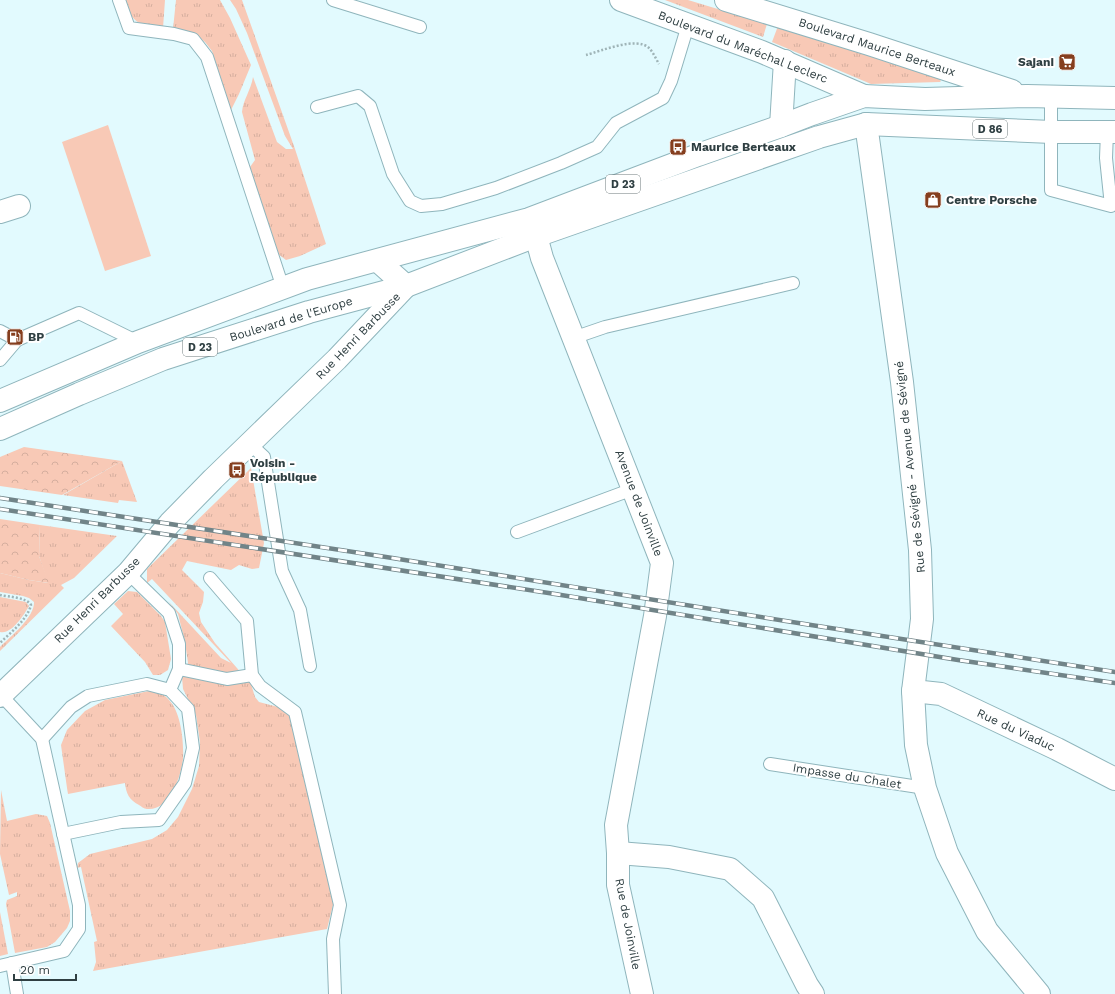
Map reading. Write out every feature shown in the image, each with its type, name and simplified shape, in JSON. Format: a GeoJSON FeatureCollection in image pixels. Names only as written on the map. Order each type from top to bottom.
{"type":"FeatureCollection","features":[{"type":"Feature","properties":{"kind":"main road","name":"Boulevard du Maréchal Leclerc"},"geometry":{"type":"LineString","coordinates":[[621,0],[785,61],[864,96]]}},
{"type":"Feature","properties":{"kind":"main road","name":"Boulevard Maurice Berteaux"},"geometry":{"type":"LineString","coordinates":[[726,0],[869,44],[1027,96]]}},
{"type":"Feature","properties":{"kind":"main road"},"geometry":{"type":"LineString","coordinates":[[781,126],[785,61]]}},
{"type":"Feature","properties":{"kind":"main road","name":"D 23"},"geometry":{"type":"LineString","coordinates":[[0,401],[138,342],[283,288],[312,278],[529,219],[698,155],[864,96]]}},
{"type":"Feature","properties":{"kind":"main road","name":"Boulevard Maurice Berteaux"},"geometry":{"type":"LineString","coordinates":[[864,96],[925,99],[1027,96],[1115,98]]}},
{"type":"Feature","properties":{"kind":"main road"},"geometry":{"type":"LineString","coordinates":[[864,96],[866,124]]}},
{"type":"Feature","properties":{"kind":"main road","name":"D 86"},"geometry":{"type":"LineString","coordinates":[[866,124],[1052,132],[1111,132]]}},
{"type":"Feature","properties":{"kind":"main road","name":"Rue Henri Barbusse"},"geometry":{"type":"LineString","coordinates":[[1,695],[128,573],[170,522],[337,359],[406,286],[536,236],[819,137],[866,124]]}},
{"type":"Feature","properties":{"kind":"main road","name":"Rue de Sévigné - Avenue de Sévigné"},"geometry":{"type":"LineString","coordinates":[[866,124],[902,382],[920,550],[922,619],[913,691],[916,745],[924,788],[948,853],[987,931],[1039,994]]}},
{"type":"Feature","properties":{"kind":"main road","name":"Avenue de Joinville"},"geometry":{"type":"LineString","coordinates":[[536,236],[542,258],[662,563],[655,616],[616,825],[618,853]]}},
{"type":"Feature","properties":{"kind":"main road"},"geometry":{"type":"LineString","coordinates":[[378,261],[406,286]]}},
{"type":"Feature","properties":{"kind":"main road","name":"Boulevard de l'Europe"},"geometry":{"type":"LineString","coordinates":[[0,429],[164,359],[309,312],[406,286]]}},
{"type":"Feature","properties":{"kind":"main road","name":"Rue du Viaduc"},"geometry":{"type":"LineString","coordinates":[[913,691],[940,694],[1057,749],[1115,779]]}},
{"type":"Feature","properties":{"kind":"main road"},"geometry":{"type":"LineString","coordinates":[[618,853],[669,857],[730,870],[763,898],[813,994]]}},
{"type":"Feature","properties":{"kind":"main road","name":"Rue de Joinville"},"geometry":{"type":"LineString","coordinates":[[618,853],[618,885],[642,994]]}},
{"type":"Feature","properties":{"kind":"lane"},"geometry":{"type":"LineString","coordinates":[[119,0],[129,28],[174,34],[193,39],[207,57],[283,288]]}},
{"type":"Feature","properties":{"kind":"lane"},"geometry":{"type":"LineString","coordinates":[[333,0],[420,27]]}},
{"type":"Feature","properties":{"kind":"lane"},"geometry":{"type":"LineString","coordinates":[[317,108],[358,96],[370,106],[393,174],[410,201],[421,206],[442,204],[496,188],[561,164],[597,146],[616,123],[663,98],[688,25]]}},
{"type":"Feature","properties":{"kind":"lane"},"geometry":{"type":"LineString","coordinates":[[1051,96],[1051,190],[1111,206],[1106,158],[1111,132]]}},
{"type":"Feature","properties":{"kind":"lane"},"geometry":{"type":"LineString","coordinates":[[574,338],[605,327],[793,283]]}},
{"type":"Feature","properties":{"kind":"lane"},"geometry":{"type":"LineString","coordinates":[[0,360],[16,340],[79,313],[138,342]]}},
{"type":"Feature","properties":{"kind":"lane"},"geometry":{"type":"LineString","coordinates":[[0,330],[16,340]]}},
{"type":"Feature","properties":{"kind":"lane"},"geometry":{"type":"LineString","coordinates":[[250,444],[264,457],[282,571],[300,610],[310,666]]}},
{"type":"Feature","properties":{"kind":"lane"},"geometry":{"type":"LineString","coordinates":[[517,532],[633,488]]}},
{"type":"Feature","properties":{"kind":"lane"},"geometry":{"type":"LineString","coordinates":[[128,573],[169,612],[180,644],[179,668],[170,690]]}},
{"type":"Feature","properties":{"kind":"lane"},"geometry":{"type":"LineString","coordinates":[[210,578],[247,621],[252,675],[260,686],[295,712],[340,905],[333,939],[335,994]]}},
{"type":"Feature","properties":{"kind":"lane"},"geometry":{"type":"LineString","coordinates":[[179,668],[227,679],[252,675]]}},
{"type":"Feature","properties":{"kind":"lane"},"geometry":{"type":"LineString","coordinates":[[42,739],[71,707],[88,696],[146,684],[170,690],[188,709],[193,748],[186,783],[159,820],[120,822],[63,834]]}},
{"type":"Feature","properties":{"kind":"lane"},"geometry":{"type":"LineString","coordinates":[[0,966],[64,951],[79,929],[79,905],[42,739],[1,695]]}},
{"type":"Feature","properties":{"kind":"lane","name":"Impasse du Chalet"},"geometry":{"type":"LineString","coordinates":[[770,764],[924,788]]}},
{"type":"Feature","properties":{"kind":"lane"},"geometry":{"type":"LineString","coordinates":[[12,964],[17,994]]}},
{"type":"Feature","properties":{"kind":"path"},"geometry":{"type":"LineString","coordinates":[[586,55],[631,43],[642,44],[649,48],[670,81]]}},
{"type":"Feature","properties":{"kind":"path"},"geometry":{"type":"LineString","coordinates":[[0,595],[25,600],[30,602],[31,605],[28,613],[18,626],[0,643]]}},
{"type":"Feature","properties":{"kind":"green space"},"geometry":{"type":"Polygon","coordinates":[[[123,0],[165,0],[163,28],[138,22],[130,14],[123,0]]]}},
{"type":"Feature","properties":{"kind":"green space"},"geometry":{"type":"Polygon","coordinates":[[[176,0],[220,0],[230,18],[251,65],[231,110],[212,51],[198,36],[180,29],[173,29],[176,0]]]}},
{"type":"Feature","properties":{"kind":"green space"},"geometry":{"type":"Polygon","coordinates":[[[230,0],[242,0],[295,149],[326,244],[300,256],[286,260],[278,254],[250,167],[255,160],[242,112],[253,77],[277,142],[286,149],[293,149],[285,136],[247,33],[236,9],[230,0]]]}},
{"type":"Feature","properties":{"kind":"green space"},"geometry":{"type":"Polygon","coordinates":[[[665,0],[688,0],[767,24],[763,37],[665,0]]]}},
{"type":"Feature","properties":{"kind":"green space"},"geometry":{"type":"Polygon","coordinates":[[[778,26],[939,79],[941,81],[871,84],[772,42],[778,26]]]}},
{"type":"Feature","properties":{"kind":"green space"},"geometry":{"type":"Polygon","coordinates":[[[108,125],[151,256],[105,271],[62,142],[108,125]]]}},
{"type":"Feature","properties":{"kind":"green space"},"geometry":{"type":"Polygon","coordinates":[[[24,447],[122,461],[62,495],[0,486],[0,457],[24,447]]]}},
{"type":"Feature","properties":{"kind":"green space"},"geometry":{"type":"Polygon","coordinates":[[[122,461],[137,502],[119,500],[118,503],[63,495],[122,461]]]}},
{"type":"Feature","properties":{"kind":"green space"},"geometry":{"type":"Polygon","coordinates":[[[251,468],[264,543],[259,568],[252,569],[239,565],[231,570],[187,561],[182,570],[204,592],[203,602],[199,613],[201,622],[215,643],[251,684],[255,697],[259,702],[278,707],[290,713],[334,893],[333,905],[327,929],[93,971],[96,962],[94,942],[97,941],[81,867],[77,868],[78,863],[90,854],[152,839],[167,830],[178,817],[192,789],[199,766],[200,742],[196,715],[183,689],[182,677],[188,663],[185,642],[178,614],[168,601],[221,658],[231,663],[152,579],[147,583],[147,569],[251,468]]]}},
{"type":"Feature","properties":{"kind":"green space"},"geometry":{"type":"Polygon","coordinates":[[[0,519],[40,525],[39,556],[49,583],[0,573],[0,519]]]}},
{"type":"Feature","properties":{"kind":"green space"},"geometry":{"type":"Polygon","coordinates":[[[40,525],[117,536],[74,578],[61,585],[64,588],[0,651],[0,647],[31,614],[34,602],[23,596],[0,592],[0,573],[48,583],[39,556],[40,525]]]}},
{"type":"Feature","properties":{"kind":"green space"},"geometry":{"type":"Polygon","coordinates":[[[128,591],[137,592],[165,622],[171,659],[168,670],[160,675],[153,675],[145,662],[111,626],[123,614],[114,604],[128,591]]]}},
{"type":"Feature","properties":{"kind":"green space"},"geometry":{"type":"Polygon","coordinates":[[[0,597],[26,602],[29,606],[17,624],[4,632],[0,632],[0,597]]]}},
{"type":"Feature","properties":{"kind":"green space"},"geometry":{"type":"Polygon","coordinates":[[[154,690],[166,697],[173,705],[181,728],[183,752],[182,766],[177,783],[168,799],[155,808],[145,809],[130,798],[126,790],[125,783],[68,794],[61,745],[67,730],[85,711],[105,700],[154,690]]]}},
{"type":"Feature","properties":{"kind":"green space"},"geometry":{"type":"Polygon","coordinates":[[[1,790],[7,821],[36,814],[47,816],[50,823],[70,911],[70,921],[67,928],[55,942],[47,947],[15,953],[6,904],[7,900],[17,896],[17,892],[9,895],[0,854],[1,790]]]}},
{"type":"Feature","properties":{"kind":"green space"},"geometry":{"type":"Polygon","coordinates":[[[0,912],[8,954],[0,956],[0,912]]]}},
{"type":"Feature","properties":{"kind":"railway"},"geometry":{"type":"LineString","coordinates":[[0,498],[386,557],[1115,672]]}},
{"type":"Feature","properties":{"kind":"railway"},"geometry":{"type":"LineString","coordinates":[[0,509],[555,594],[958,660],[1115,683]]}},
{"type":"Feature","properties":{"kind":"place","name":"Sajani"},"geometry":{"type":"Point","coordinates":[1067,62]}},
{"type":"Feature","properties":{"kind":"place","name":"Maurice Berteaux"},"geometry":{"type":"Point","coordinates":[678,147]}},
{"type":"Feature","properties":{"kind":"place","name":"Centre Porsche"},"geometry":{"type":"Point","coordinates":[933,200]}},
{"type":"Feature","properties":{"kind":"place","name":"BP"},"geometry":{"type":"Point","coordinates":[15,337]}},
{"type":"Feature","properties":{"kind":"place","name":"Voisin - République"},"geometry":{"type":"Point","coordinates":[237,470]}}]}
